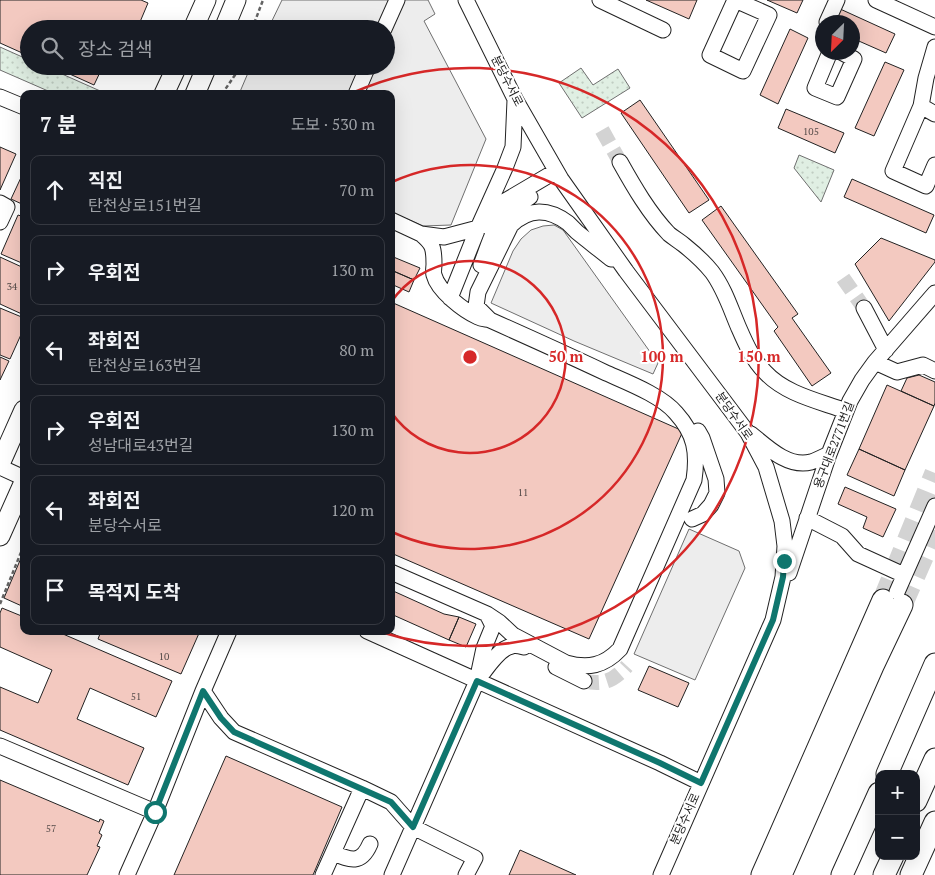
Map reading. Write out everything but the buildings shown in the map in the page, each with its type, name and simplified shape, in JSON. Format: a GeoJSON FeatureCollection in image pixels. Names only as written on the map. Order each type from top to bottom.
{"type":"FeatureCollection","features":[{"type":"Feature","properties":{"kind":"highway"},"geometry":{"type":"LineString","coordinates":[[762,875],[894,599]]}},
{"type":"Feature","properties":{"kind":"highway"},"geometry":{"type":"LineString","coordinates":[[781,875],[873,666],[894,599]]}},
{"type":"Feature","properties":{"kind":"highway"},"geometry":{"type":"LineString","coordinates":[[889,770],[935,664]]}},
{"type":"Feature","properties":{"kind":"highway"},"geometry":{"type":"LineString","coordinates":[[920,792],[935,759]]}},
{"type":"Feature","properties":{"kind":"highway"},"geometry":{"type":"LineString","coordinates":[[842,875],[875,802]]}},
{"type":"Feature","properties":{"kind":"highway"},"geometry":{"type":"LineString","coordinates":[[911,875],[935,822]]}},
{"type":"Feature","properties":{"kind":"highway"},"geometry":{"type":"LineString","coordinates":[[884,875],[890,860]]}},
{"type":"Feature","properties":{"kind":"main road"},"geometry":{"type":"LineString","coordinates":[[197,20],[206,0]]}},
{"type":"Feature","properties":{"kind":"main road"},"geometry":{"type":"LineString","coordinates":[[228,20],[236,0]]}},
{"type":"Feature","properties":{"kind":"main road"},"geometry":{"type":"LineString","coordinates":[[166,90],[173,75]]}},
{"type":"Feature","properties":{"kind":"main road"},"geometry":{"type":"LineString","coordinates":[[197,90],[203,75]]}},
{"type":"Feature","properties":{"kind":"main road"},"geometry":{"type":"LineString","coordinates":[[0,464],[20,419]]}},
{"type":"Feature","properties":{"kind":"main road"},"geometry":{"type":"LineString","coordinates":[[0,536],[20,491]]}},
{"type":"Feature","properties":{"kind":"street"},"geometry":{"type":"LineString","coordinates":[[388,20],[397,0]]}},
{"type":"Feature","properties":{"kind":"street","name":"분당수서로"},"geometry":{"type":"LineString","coordinates":[[466,0],[515,99],[558,175],[626,271],[748,432],[766,467],[782,521],[785,546],[783,577],[773,620],[661,875]]}},
{"type":"Feature","properties":{"kind":"street"},"geometry":{"type":"LineString","coordinates":[[600,0],[663,30]]}},
{"type":"Feature","properties":{"kind":"street"},"geometry":{"type":"LineString","coordinates":[[830,15],[837,0]]}},
{"type":"Feature","properties":{"kind":"street"},"geometry":{"type":"LineString","coordinates":[[876,0],[935,27]]}},
{"type":"Feature","properties":{"kind":"street"},"geometry":{"type":"LineString","coordinates":[[935,47],[926,78],[921,106],[893,171],[926,186],[935,165]]}},
{"type":"Feature","properties":{"kind":"street"},"geometry":{"type":"LineString","coordinates":[[821,60],[815,88],[837,98],[854,60]]}},
{"type":"Feature","properties":{"kind":"street"},"geometry":{"type":"LineString","coordinates":[[358,90],[364,75]]}},
{"type":"Feature","properties":{"kind":"street"},"geometry":{"type":"LineString","coordinates":[[0,97],[20,105]]}},
{"type":"Feature","properties":{"kind":"street"},"geometry":{"type":"LineString","coordinates":[[450,298],[513,147],[515,99]]}},
{"type":"Feature","properties":{"kind":"street"},"geometry":{"type":"LineString","coordinates":[[921,106],[935,114]]}},
{"type":"Feature","properties":{"kind":"street"},"geometry":{"type":"LineString","coordinates":[[620,162],[659,222],[671,235],[698,257],[719,283],[745,342],[765,373],[780,385],[795,393],[846,411]]}},
{"type":"Feature","properties":{"kind":"street"},"geometry":{"type":"LineString","coordinates":[[421,234],[444,237],[478,228],[484,225],[495,208],[500,204],[558,175]]}},
{"type":"Feature","properties":{"kind":"street"},"geometry":{"type":"LineString","coordinates":[[490,320],[476,306],[471,297],[472,287],[499,222],[514,206],[558,175]]}},
{"type":"Feature","properties":{"kind":"street"},"geometry":{"type":"LineString","coordinates":[[0,204],[7,207],[0,222]]}},
{"type":"Feature","properties":{"kind":"street"},"geometry":{"type":"LineString","coordinates":[[476,306],[478,292],[511,225],[518,218],[527,214],[536,212],[546,213],[568,223],[626,271]]}},
{"type":"Feature","properties":{"kind":"street"},"geometry":{"type":"LineString","coordinates":[[395,222],[421,234],[431,242],[434,252],[433,274],[439,286],[450,298],[478,317],[490,320],[636,386],[679,408],[691,420],[702,438],[716,479],[717,493],[711,505],[703,514],[692,519]]}},
{"type":"Feature","properties":{"kind":"street","name":"용구대로2771번길"},"geometry":{"type":"LineString","coordinates":[[773,620],[807,518],[850,401],[875,362],[935,293]]}},
{"type":"Feature","properties":{"kind":"street"},"geometry":{"type":"LineString","coordinates":[[864,308],[886,350]]}},
{"type":"Feature","properties":{"kind":"street"},"geometry":{"type":"LineString","coordinates":[[875,362],[897,372],[923,365],[935,371]]}},
{"type":"Feature","properties":{"kind":"street"},"geometry":{"type":"LineString","coordinates":[[513,635],[575,665],[587,666],[598,664],[620,649],[694,480],[696,469],[696,455],[691,435],[675,411],[663,401]]}},
{"type":"Feature","properties":{"kind":"street"},"geometry":{"type":"LineString","coordinates":[[748,432],[782,457],[797,462],[809,462],[830,454]]}},
{"type":"Feature","properties":{"kind":"street"},"geometry":{"type":"LineString","coordinates":[[0,468],[20,476]]}},
{"type":"Feature","properties":{"kind":"street"},"geometry":{"type":"LineString","coordinates":[[894,599],[935,506]]}},
{"type":"Feature","properties":{"kind":"street"},"geometry":{"type":"LineString","coordinates":[[807,518],[842,536],[858,554],[904,576]]}},
{"type":"Feature","properties":{"kind":"street"},"geometry":{"type":"LineString","coordinates":[[395,574],[487,614],[499,622],[537,658],[584,681]]}},
{"type":"Feature","properties":{"kind":"street"},"geometry":{"type":"LineString","coordinates":[[392,875],[477,681],[484,648],[493,626],[487,614]]}},
{"type":"Feature","properties":{"kind":"street"},"geometry":{"type":"LineString","coordinates":[[127,875],[155,812],[227,635]]}},
{"type":"Feature","properties":{"kind":"street"},"geometry":{"type":"LineString","coordinates":[[376,635],[701,783]]}},
{"type":"Feature","properties":{"kind":"street"},"geometry":{"type":"LineString","coordinates":[[477,681],[504,650],[512,646],[524,647]]}},
{"type":"Feature","properties":{"kind":"street"},"geometry":{"type":"LineString","coordinates":[[203,691],[221,718],[234,732],[391,802],[413,827],[475,858],[466,875]]}},
{"type":"Feature","properties":{"kind":"street"},"geometry":{"type":"LineString","coordinates":[[0,746],[155,812]]}},
{"type":"Feature","properties":{"kind":"street"},"geometry":{"type":"LineString","coordinates":[[323,875],[362,788]]}},
{"type":"Feature","properties":{"kind":"street"},"geometry":{"type":"LineString","coordinates":[[333,854],[350,860],[358,858],[366,853],[370,844]]}},
{"type":"Feature","properties":{"kind":"path"},"geometry":{"type":"LineString","coordinates":[[255,20],[263,0]]}},
{"type":"Feature","properties":{"kind":"path"},"geometry":{"type":"LineString","coordinates":[[225,90],[235,75]]}},
{"type":"Feature","properties":{"kind":"path"},"geometry":{"type":"LineString","coordinates":[[0,604],[20,554]]}},
{"type":"Feature","properties":{"kind":"green space"},"geometry":{"type":"Polygon","coordinates":[[[0,47],[20,56],[20,75],[64,75],[98,90],[46,90],[0,70],[0,47]]]}},
{"type":"Feature","properties":{"kind":"green space"},"geometry":{"type":"Polygon","coordinates":[[[581,68],[593,85],[618,69],[630,88],[582,118],[559,83],[581,68]]]}},
{"type":"Feature","properties":{"kind":"green space"},"geometry":{"type":"Polygon","coordinates":[[[799,155],[834,170],[821,202],[794,168],[799,155]]]}},
{"type":"Feature","properties":{"kind":"shaded area"},"geometry":{"type":"Polygon","coordinates":[[[282,0],[428,0],[435,14],[424,21],[486,139],[451,225],[423,226],[395,214],[395,90],[241,90],[247,75],[395,75],[395,20],[272,20],[282,0]]]}},
{"type":"Feature","properties":{"kind":"shaded area"},"geometry":{"type":"Polygon","coordinates":[[[554,225],[563,230],[658,363],[653,374],[491,303],[513,251],[521,239],[531,230],[554,225]]]}},
{"type":"Feature","properties":{"kind":"shaded area"},"geometry":{"type":"Polygon","coordinates":[[[689,529],[739,551],[745,568],[695,680],[634,654],[689,529]]]}},
{"type":"Feature","properties":{"kind":"tunnel"},"geometry":{"type":"LineString","coordinates":[[602,130],[620,162]]}},
{"type":"Feature","properties":{"kind":"tunnel"},"geometry":{"type":"LineString","coordinates":[[843,278],[864,308]]}},
{"type":"Feature","properties":{"kind":"tunnel"},"geometry":{"type":"LineString","coordinates":[[883,600],[935,473]]}},
{"type":"Feature","properties":{"kind":"tunnel"},"geometry":{"type":"LineString","coordinates":[[902,605],[935,530]]}},
{"type":"Feature","properties":{"kind":"tunnel"},"geometry":{"type":"LineString","coordinates":[[584,681],[608,681],[627,666]]}},
{"type":"Feature","properties":{"kind":"route"},"geometry":{"type":"LineString","coordinates":[[155,812],[203,691],[221,718],[234,732],[391,802],[413,827],[477,681],[701,783],[773,620],[783,577],[784,561]]}}]}
